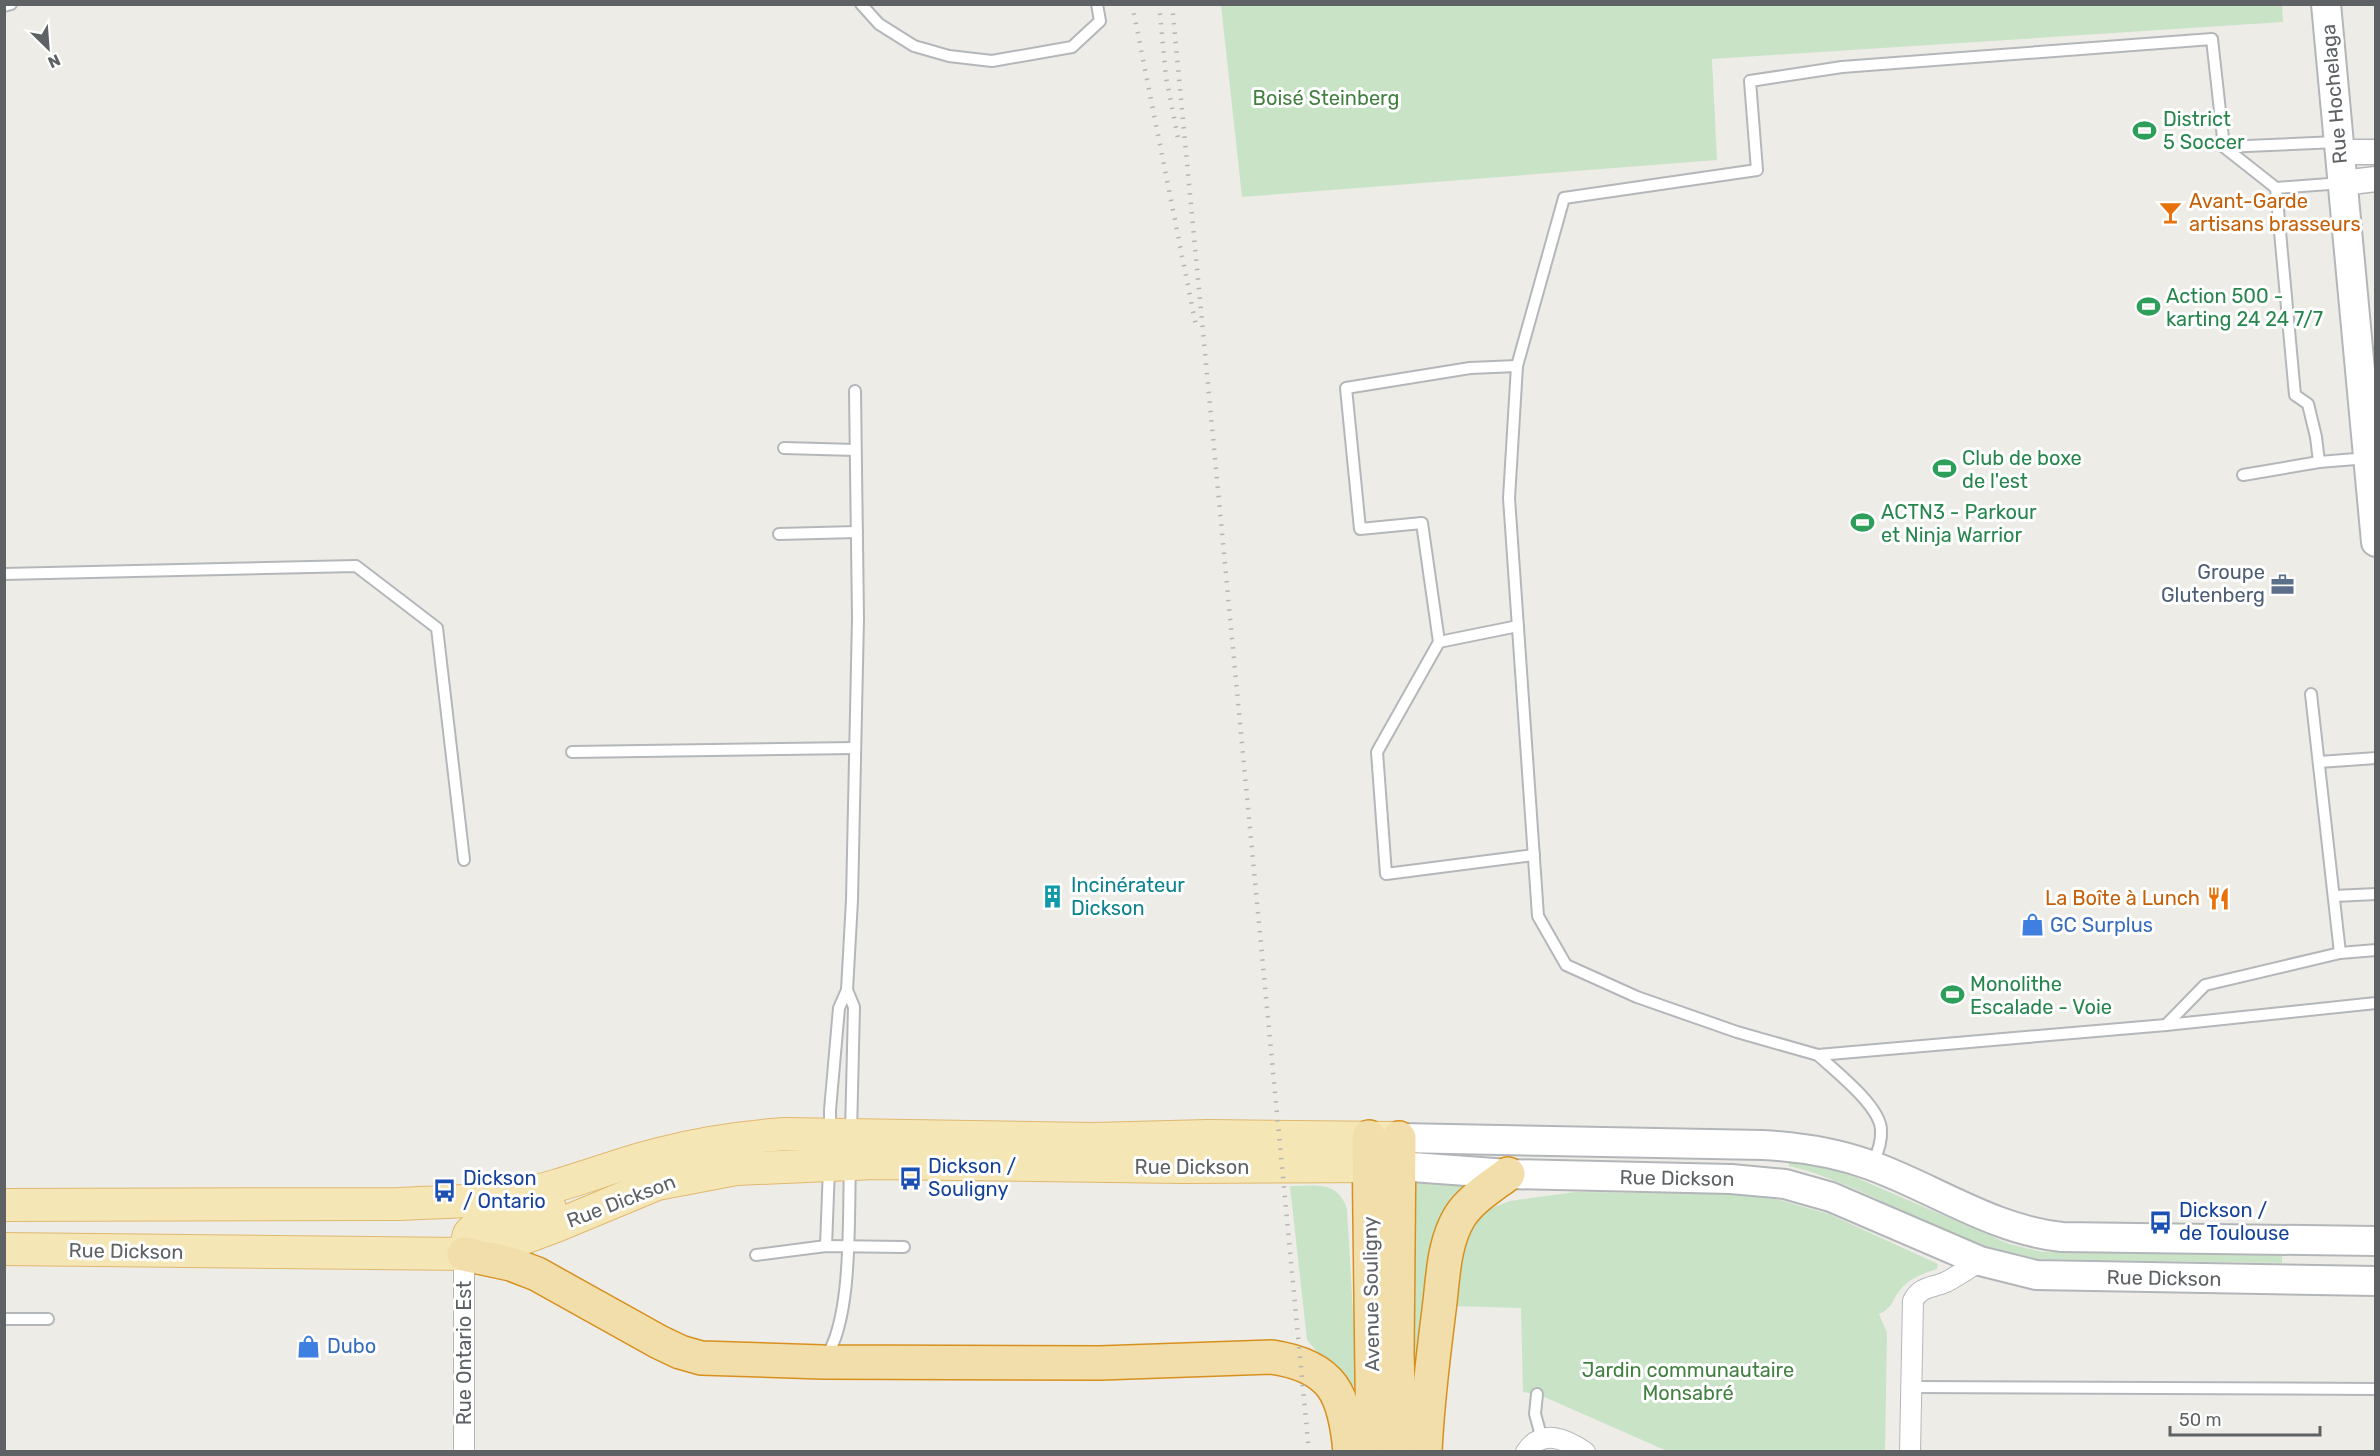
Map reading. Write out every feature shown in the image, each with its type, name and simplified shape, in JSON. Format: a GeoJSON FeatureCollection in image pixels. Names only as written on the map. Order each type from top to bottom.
{"type":"FeatureCollection","features":[{"type":"Feature","properties":{"kind":"highway","name":"Avenue Souligny"},"geometry":{"type":"LineString","coordinates":[[1373,1452],[1384,1152]]}},
{"type":"Feature","properties":{"kind":"highway","name":"Avenue Souligny"},"geometry":{"type":"LineString","coordinates":[[1384,1152],[1397,1354],[1400,1452]]}},
{"type":"Feature","properties":{"kind":"highway"},"geometry":{"type":"LineString","coordinates":[[1425,1452],[1434,1348],[1451,1235],[1455,1224],[1466,1208],[1508,1174]]}},
{"type":"Feature","properties":{"kind":"highway"},"geometry":{"type":"LineString","coordinates":[[464,1254],[511,1264],[537,1274],[659,1342],[691,1355],[723,1360],[1100,1363],[1272,1357],[1289,1359],[1314,1369],[1334,1389],[1345,1414],[1350,1452]]}},
{"type":"Feature","properties":{"kind":"main road","name":"Rue Hochelaga"},"geometry":{"type":"LineString","coordinates":[[2326,4],[2376,542]]}},
{"type":"Feature","properties":{"kind":"main road","name":"Rue Dickson"},"geometry":{"type":"LineString","coordinates":[[4,1205],[399,1204],[465,1201],[513,1196],[555,1187],[629,1162],[744,1137],[785,1134],[840,1150]]}},
{"type":"Feature","properties":{"kind":"main road","name":"Rue Dickson"},"geometry":{"type":"LineString","coordinates":[[4,1249],[464,1254],[556,1227],[634,1192],[680,1178],[840,1150],[1208,1136],[1384,1152],[1508,1174],[1731,1179],[1785,1184],[1832,1197],[1980,1261],[2021,1272],[2058,1277],[2376,1281]]}},
{"type":"Feature","properties":{"kind":"main road","name":"Rue Dickson"},"geometry":{"type":"LineString","coordinates":[[1384,1152],[1763,1145],[1816,1149],[1872,1166],[2032,1234],[2062,1237],[2376,1241]]}},
{"type":"Feature","properties":{"kind":"main road"},"geometry":{"type":"LineString","coordinates":[[464,1254],[469,1234],[475,1228],[550,1208],[690,1147]]}},
{"type":"Feature","properties":{"kind":"street"},"geometry":{"type":"LineString","coordinates":[[2339,147],[2376,152]]}},
{"type":"Feature","properties":{"kind":"street"},"geometry":{"type":"LineString","coordinates":[[2342,183],[2376,179]]}},
{"type":"Feature","properties":{"kind":"street","name":"Rue Ontario Est"},"geometry":{"type":"LineString","coordinates":[[464,1254],[464,1452]]}},
{"type":"Feature","properties":{"kind":"street"},"geometry":{"type":"LineString","coordinates":[[1910,1452],[1912,1311],[1917,1293],[1944,1282],[1980,1261]]}},
{"type":"Feature","properties":{"kind":"street"},"geometry":{"type":"LineString","coordinates":[[1526,1452],[1535,1441],[1558,1437],[1568,1440],[1585,1452]]}},
{"type":"Feature","properties":{"kind":"lane"},"geometry":{"type":"LineString","coordinates":[[4,6],[11,4]]}},
{"type":"Feature","properties":{"kind":"lane"},"geometry":{"type":"LineString","coordinates":[[861,4],[879,24],[914,46],[949,56],[992,61],[1072,47],[1100,21],[1097,4]]}},
{"type":"Feature","properties":{"kind":"lane"},"geometry":{"type":"LineString","coordinates":[[2342,183],[2276,188],[2224,147],[2212,39],[1842,67],[1750,81],[1757,170],[1564,198],[1517,366],[1509,498],[1538,916],[1566,965],[1637,997],[1737,1032],[1818,1054],[2166,1025],[2376,1003]]}},
{"type":"Feature","properties":{"kind":"lane"},"geometry":{"type":"LineString","coordinates":[[2224,147],[2339,147]]}},
{"type":"Feature","properties":{"kind":"lane"},"geometry":{"type":"LineString","coordinates":[[2276,188],[2295,395],[2308,404],[2316,436],[2319,462]]}},
{"type":"Feature","properties":{"kind":"lane"},"geometry":{"type":"LineString","coordinates":[[1517,366],[1470,368],[1346,388],[1360,528],[1422,523],[1439,642],[1377,752],[1386,874],[1534,855]]}},
{"type":"Feature","properties":{"kind":"lane"},"geometry":{"type":"LineString","coordinates":[[823,1362],[834,1345],[840,1328],[847,1245],[840,1150],[830,1110],[839,1008],[847,990],[852,900],[857,532],[855,391]]}},
{"type":"Feature","properties":{"kind":"lane"},"geometry":{"type":"LineString","coordinates":[[784,448],[855,450]]}},
{"type":"Feature","properties":{"kind":"lane"},"geometry":{"type":"LineString","coordinates":[[2243,475],[2319,462],[2368,458]]}},
{"type":"Feature","properties":{"kind":"lane"},"geometry":{"type":"LineString","coordinates":[[779,534],[857,532]]}},
{"type":"Feature","properties":{"kind":"lane"},"geometry":{"type":"LineString","coordinates":[[4,574],[356,566],[437,628],[464,860]]}},
{"type":"Feature","properties":{"kind":"lane"},"geometry":{"type":"LineString","coordinates":[[1439,642],[1518,626]]}},
{"type":"Feature","properties":{"kind":"lane"},"geometry":{"type":"LineString","coordinates":[[2311,694],[2340,953]]}},
{"type":"Feature","properties":{"kind":"lane"},"geometry":{"type":"LineString","coordinates":[[573,752],[855,748]]}},
{"type":"Feature","properties":{"kind":"lane"},"geometry":{"type":"LineString","coordinates":[[2319,762],[2376,758]]}},
{"type":"Feature","properties":{"kind":"lane"},"geometry":{"type":"LineString","coordinates":[[2334,896],[2376,894]]}},
{"type":"Feature","properties":{"kind":"lane"},"geometry":{"type":"LineString","coordinates":[[2166,1025],[2205,985],[2340,953],[2376,950]]}},
{"type":"Feature","properties":{"kind":"lane"},"geometry":{"type":"LineString","coordinates":[[826,1246],[840,1150],[854,1006],[847,990]]}},
{"type":"Feature","properties":{"kind":"lane"},"geometry":{"type":"LineString","coordinates":[[1818,1054],[1876,1112],[1881,1127],[1880,1148],[1872,1166]]}},
{"type":"Feature","properties":{"kind":"lane"},"geometry":{"type":"LineString","coordinates":[[756,1255],[826,1246],[904,1247]]}},
{"type":"Feature","properties":{"kind":"lane"},"geometry":{"type":"LineString","coordinates":[[4,1319],[48,1319]]}},
{"type":"Feature","properties":{"kind":"lane"},"geometry":{"type":"LineString","coordinates":[[1911,1387],[2376,1389]]}},
{"type":"Feature","properties":{"kind":"lane"},"geometry":{"type":"LineString","coordinates":[[1537,1394],[1535,1414],[1542,1439]]}},
{"type":"Feature","properties":{"kind":"green space","name":"Boisé Steinberg"},"geometry":{"type":"Polygon","coordinates":[[[1221,5],[2282,5],[2283,22],[1712,59],[1717,160],[1242,197],[1221,5]]]}},
{"type":"Feature","properties":{"kind":"green space"},"geometry":{"type":"Polygon","coordinates":[[[1789,1162],[1830,1168],[2009,1244],[2043,1252],[2282,1255],[2282,1263],[2028,1259],[1966,1241],[1841,1183],[1789,1166],[1789,1162]]]}},
{"type":"Feature","properties":{"kind":"green space"},"geometry":{"type":"Polygon","coordinates":[[[1422,1181],[1474,1181],[1419,1369],[1409,1368],[1414,1190],[1415,1185],[1422,1181]]]}},
{"type":"Feature","properties":{"kind":"green space"},"geometry":{"type":"Polygon","coordinates":[[[1290,1186],[1317,1186],[1332,1189],[1338,1193],[1347,1209],[1359,1383],[1349,1388],[1307,1340],[1290,1186]]]}},
{"type":"Feature","properties":{"kind":"green space","name":"Jardin communautaire Monsabré"},"geometry":{"type":"Polygon","coordinates":[[[1576,1192],[1732,1194],[1776,1199],[1829,1214],[1938,1264],[1937,1269],[1907,1283],[1890,1306],[1879,1314],[1887,1333],[1885,1451],[1667,1451],[1540,1395],[1523,1392],[1521,1308],[1450,1306],[1458,1249],[1481,1212],[1510,1201],[1576,1192]]]}},
{"type":"Feature","properties":{"kind":"railway"},"geometry":{"type":"LineString","coordinates":[[1132,4],[1196,326]]}},
{"type":"Feature","properties":{"kind":"railway"},"geometry":{"type":"LineString","coordinates":[[1159,4],[1166,77],[1178,138]]}},
{"type":"Feature","properties":{"kind":"railway"},"geometry":{"type":"LineString","coordinates":[[1172,4],[1309,1452]]}},
{"type":"Feature","properties":{"kind":"place","name":"District 5 Soccer"},"geometry":{"type":"Point","coordinates":[2145,131]}},
{"type":"Feature","properties":{"kind":"place","name":"Avant-Garde artisans brasseurs"},"geometry":{"type":"Point","coordinates":[2171,212]}},
{"type":"Feature","properties":{"kind":"place","name":"Action 500 - karting 24 24 7/7"},"geometry":{"type":"Point","coordinates":[2148,307]}},
{"type":"Feature","properties":{"kind":"place","name":"Club de boxe de l'est"},"geometry":{"type":"Point","coordinates":[1944,469]}},
{"type":"Feature","properties":{"kind":"place","name":"ACTN3 - Parkour et Ninja Warrior"},"geometry":{"type":"Point","coordinates":[1863,523]}},
{"type":"Feature","properties":{"kind":"place","name":"Groupe Glutenberg"},"geometry":{"type":"Point","coordinates":[2283,584]}},
{"type":"Feature","properties":{"kind":"place","name":"Incinérateur Dickson"},"geometry":{"type":"Point","coordinates":[1053,896]}},
{"type":"Feature","properties":{"kind":"place","name":"La Boîte à Lunch"},"geometry":{"type":"Point","coordinates":[2218,898]}},
{"type":"Feature","properties":{"kind":"place","name":"GC Surplus"},"geometry":{"type":"Point","coordinates":[2032,925]}},
{"type":"Feature","properties":{"kind":"place","name":"Monolithe Escalade - Voie"},"geometry":{"type":"Point","coordinates":[1952,995]}},
{"type":"Feature","properties":{"kind":"place","name":"Dickson / Souligny"},"geometry":{"type":"Point","coordinates":[910,1178]}},
{"type":"Feature","properties":{"kind":"place","name":"Dickson / Ontario"},"geometry":{"type":"Point","coordinates":[445,1190]}},
{"type":"Feature","properties":{"kind":"place","name":"Dickson / de Toulouse"},"geometry":{"type":"Point","coordinates":[2161,1222]}},
{"type":"Feature","properties":{"kind":"place","name":"Dubo"},"geometry":{"type":"Point","coordinates":[309,1346]}}]}
